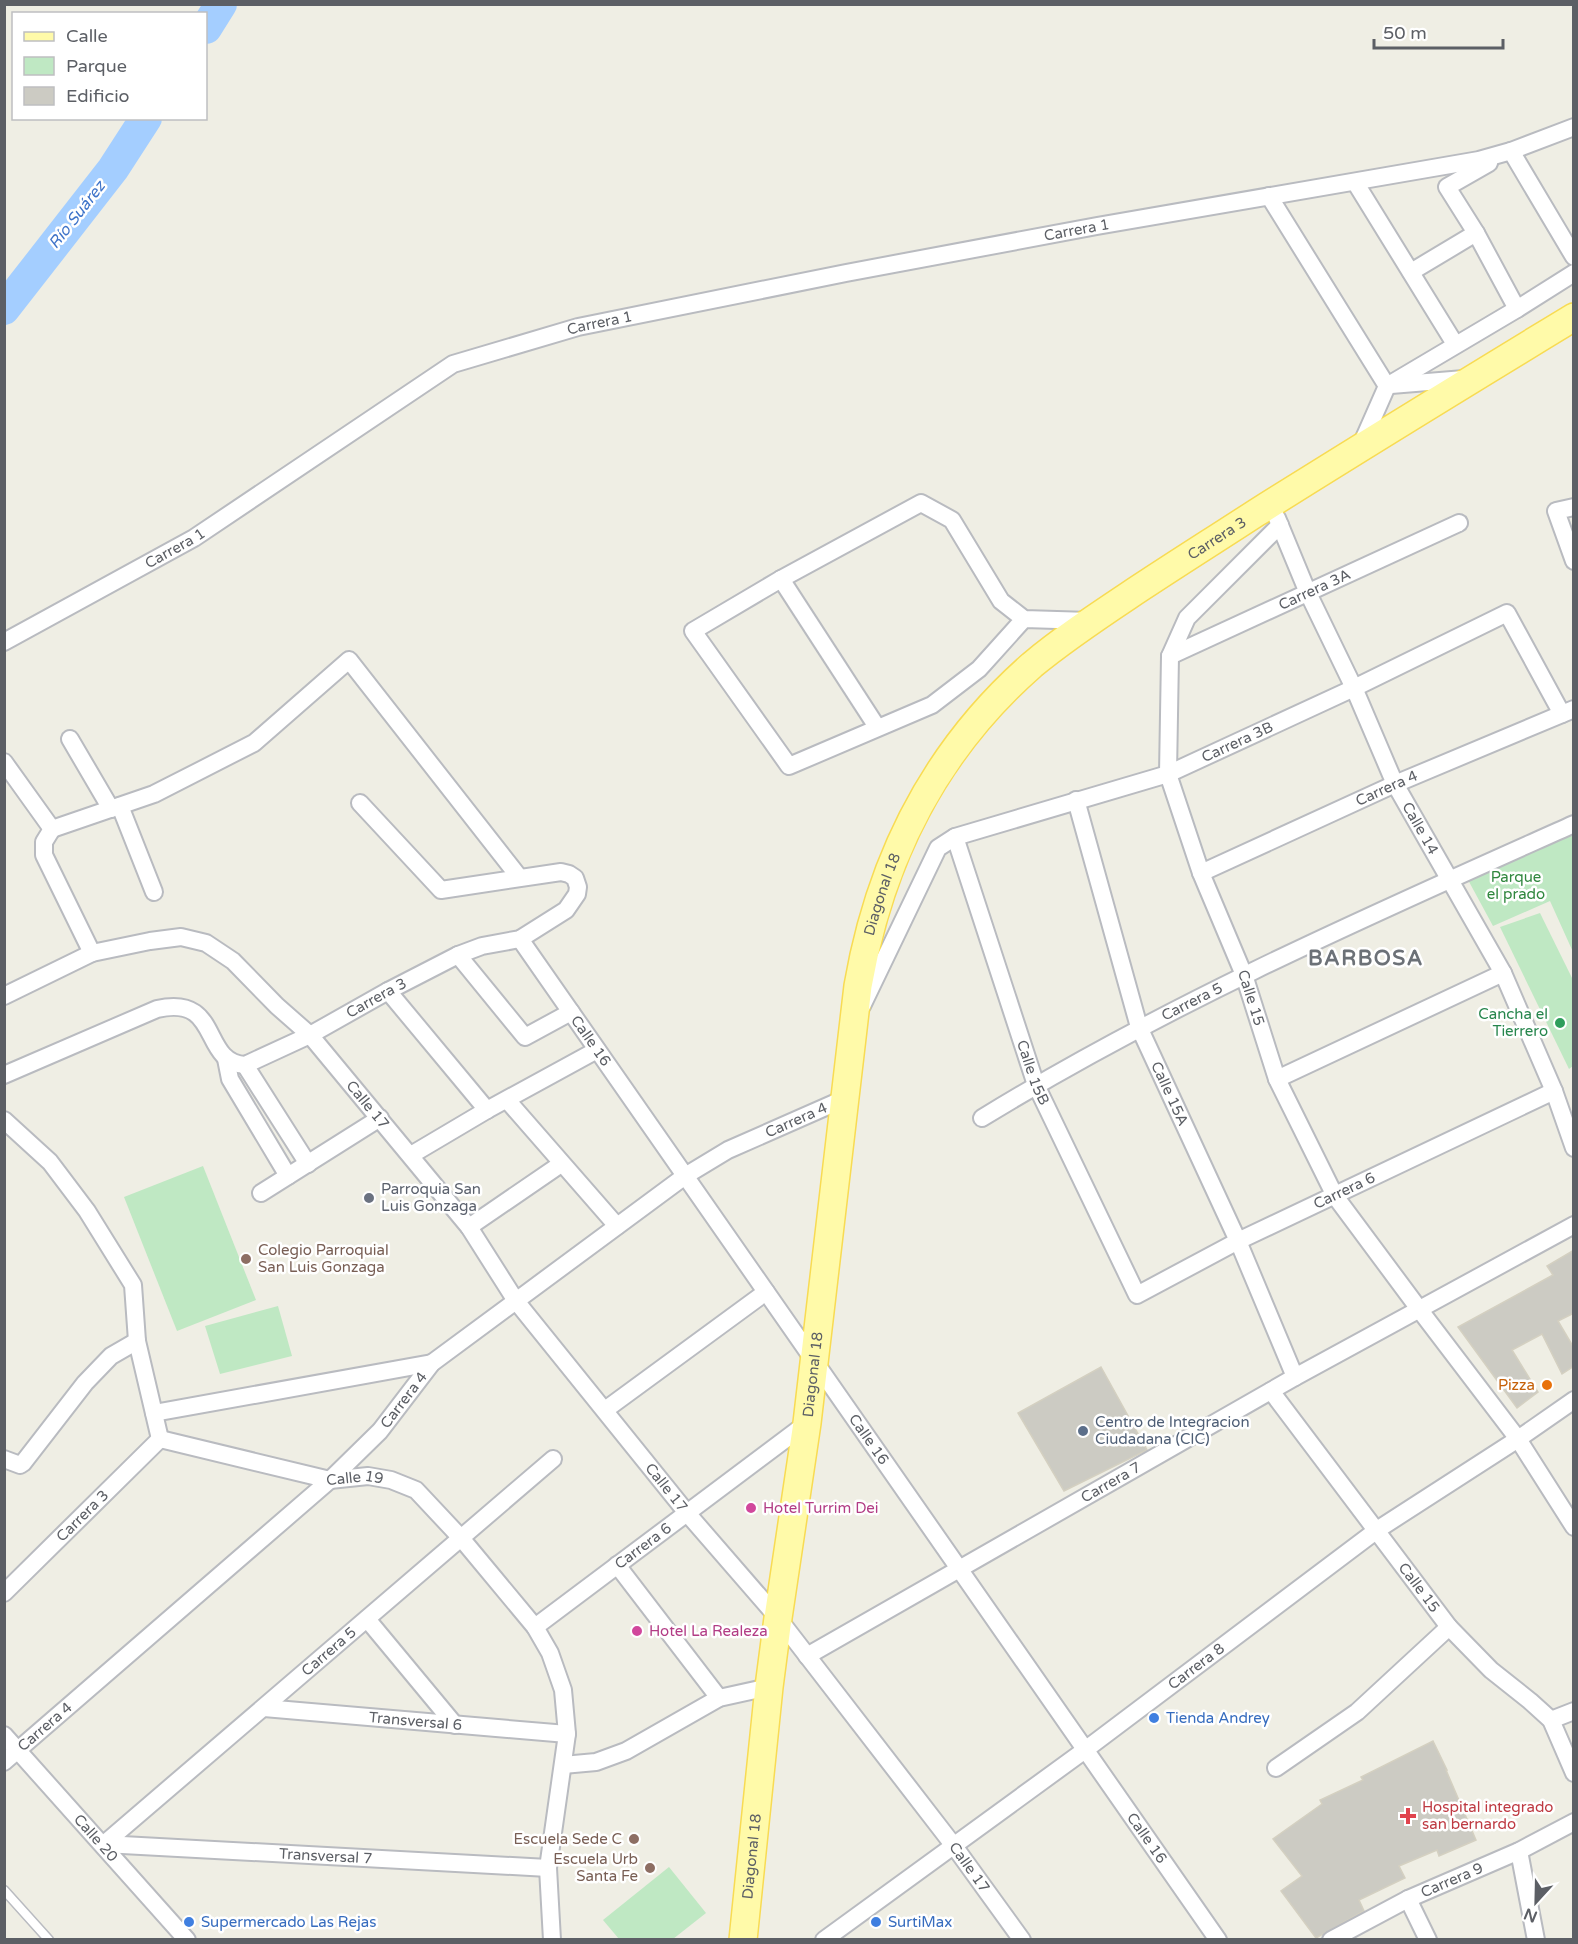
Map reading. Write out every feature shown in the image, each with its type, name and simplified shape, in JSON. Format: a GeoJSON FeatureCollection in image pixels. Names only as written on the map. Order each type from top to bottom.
{"type":"FeatureCollection","features":[{"type":"Feature","properties":{"kind":"main road","name":"Carrera 3"},"geometry":{"type":"LineString","coordinates":[[912,818],[935,778],[980,719],[1032,666],[1091,621],[1276,515],[1360,448],[1574,317]]}},
{"type":"Feature","properties":{"kind":"main road","name":"Diagonal 18"},"geometry":{"type":"LineString","coordinates":[[743,1940],[769,1687],[807,1423],[854,1023],[865,950],[874,913],[885,878],[912,818]]}},
{"type":"Feature","properties":{"kind":"street"},"geometry":{"type":"LineString","coordinates":[[1517,309],[1476,233],[1447,187],[1511,151],[1574,127]]}},
{"type":"Feature","properties":{"kind":"street"},"geometry":{"type":"LineString","coordinates":[[1511,151],[1574,257]]}},
{"type":"Feature","properties":{"kind":"street","name":"Carrera 1"},"geometry":{"type":"LineString","coordinates":[[4,642],[194,538],[453,364],[590,324],[857,271],[1479,160],[1511,151]]}},
{"type":"Feature","properties":{"kind":"street"},"geometry":{"type":"LineString","coordinates":[[1355,182],[1455,344]]}},
{"type":"Feature","properties":{"kind":"street"},"geometry":{"type":"LineString","coordinates":[[1269,196],[1387,386]]}},
{"type":"Feature","properties":{"kind":"street"},"geometry":{"type":"LineString","coordinates":[[1411,272],[1476,233]]}},
{"type":"Feature","properties":{"kind":"street"},"geometry":{"type":"LineString","coordinates":[[1360,448],[1387,386],[1574,273]]}},
{"type":"Feature","properties":{"kind":"street"},"geometry":{"type":"LineString","coordinates":[[1387,386],[1472,379]]}},
{"type":"Feature","properties":{"kind":"street"},"geometry":{"type":"LineString","coordinates":[[1024,619],[979,669],[932,705],[789,766],[693,631],[781,579],[921,503],[951,519],[1001,601],[1024,619],[1091,621]]}},
{"type":"Feature","properties":{"kind":"street"},"geometry":{"type":"LineString","coordinates":[[1574,507],[1556,511],[1574,561]]}},
{"type":"Feature","properties":{"kind":"street"},"geometry":{"type":"LineString","coordinates":[[1170,656],[1187,618],[1276,515]]}},
{"type":"Feature","properties":{"kind":"street","name":"Calle 14"},"geometry":{"type":"LineString","coordinates":[[1276,515],[1308,593],[1354,688],[1395,784],[1503,973],[1554,1090],[1574,1148]]}},
{"type":"Feature","properties":{"kind":"street","name":"Carrera 3A"},"geometry":{"type":"LineString","coordinates":[[1170,656],[1459,523]]}},
{"type":"Feature","properties":{"kind":"street"},"geometry":{"type":"LineString","coordinates":[[781,579],[878,727]]}},
{"type":"Feature","properties":{"kind":"street","name":"Carrera 3B"},"geometry":{"type":"LineString","coordinates":[[955,837],[1168,774],[1354,688],[1507,613],[1568,711]]}},
{"type":"Feature","properties":{"kind":"street","name":"Calle 15"},"geometry":{"type":"LineString","coordinates":[[1170,656],[1168,774],[1201,873],[1244,975],[1277,1079],[1335,1196],[1518,1439],[1574,1527]]}},
{"type":"Feature","properties":{"kind":"street"},"geometry":{"type":"LineString","coordinates":[[92,953],[44,855],[44,842],[51,829],[154,794],[254,743],[349,660],[519,877]]}},
{"type":"Feature","properties":{"kind":"street","name":"Carrera 4"},"geometry":{"type":"LineString","coordinates":[[1201,873],[1395,784],[1568,711]]}},
{"type":"Feature","properties":{"kind":"street"},"geometry":{"type":"LineString","coordinates":[[70,739],[116,807],[154,892]]}},
{"type":"Feature","properties":{"kind":"street"},"geometry":{"type":"LineString","coordinates":[[4,762],[51,829]]}},
{"type":"Feature","properties":{"kind":"street","name":"Calle 15A"},"geometry":{"type":"LineString","coordinates":[[1076,800],[1139,1027],[1238,1241],[1295,1377]]}},
{"type":"Feature","properties":{"kind":"street"},"geometry":{"type":"LineString","coordinates":[[360,803],[441,890],[561,872],[574,878],[578,887],[577,894],[566,910],[520,939]]}},
{"type":"Feature","properties":{"kind":"street","name":"Carrera 5"},"geometry":{"type":"LineString","coordinates":[[982,1118],[1139,1027],[1244,975],[1574,824]]}},
{"type":"Feature","properties":{"kind":"street"},"geometry":{"type":"LineString","coordinates":[[854,1023],[938,848],[955,837]]}},
{"type":"Feature","properties":{"kind":"street","name":"Calle 15B"},"geometry":{"type":"LineString","coordinates":[[955,837],[1036,1085],[1137,1295]]}},
{"type":"Feature","properties":{"kind":"street","name":"Calle 17"},"geometry":{"type":"LineString","coordinates":[[4,996],[92,953],[150,941],[181,938],[206,943],[233,961],[277,1006],[310,1035],[411,1155],[469,1227],[516,1301],[687,1513],[778,1618],[954,1846],[1022,1940]]}},
{"type":"Feature","properties":{"kind":"street","name":"Carrera 3"},"geometry":{"type":"LineString","coordinates":[[236,1063],[310,1035],[388,991],[458,956],[482,946],[520,939]]}},
{"type":"Feature","properties":{"kind":"street","name":"Calle 16"},"geometry":{"type":"LineString","coordinates":[[520,939],[1218,1940]]}},
{"type":"Feature","properties":{"kind":"street"},"geometry":{"type":"LineString","coordinates":[[458,956],[525,1037],[571,1012]]}},
{"type":"Feature","properties":{"kind":"street"},"geometry":{"type":"LineString","coordinates":[[1277,1079],[1503,973]]}},
{"type":"Feature","properties":{"kind":"street"},"geometry":{"type":"LineString","coordinates":[[388,991],[487,1110]]}},
{"type":"Feature","properties":{"kind":"street"},"geometry":{"type":"LineString","coordinates":[[4,1075],[157,1009],[173,1005],[183,1006],[193,1010],[200,1017],[308,1164]]}},
{"type":"Feature","properties":{"kind":"street"},"geometry":{"type":"LineString","coordinates":[[411,1155],[487,1110],[597,1050]]}},
{"type":"Feature","properties":{"kind":"street"},"geometry":{"type":"LineString","coordinates":[[236,1063],[230,1078],[288,1176]]}},
{"type":"Feature","properties":{"kind":"street","name":"Carrera 6"},"geometry":{"type":"LineString","coordinates":[[1137,1295],[1238,1241],[1554,1090]]}},
{"type":"Feature","properties":{"kind":"street","name":"Carrera 4"},"geometry":{"type":"LineString","coordinates":[[4,1762],[330,1480],[380,1431],[432,1363],[685,1176],[728,1150],[846,1098]]}},
{"type":"Feature","properties":{"kind":"street"},"geometry":{"type":"LineString","coordinates":[[507,1100],[617,1226]]}},
{"type":"Feature","properties":{"kind":"street"},"geometry":{"type":"LineString","coordinates":[[261,1193],[380,1118]]}},
{"type":"Feature","properties":{"kind":"street"},"geometry":{"type":"LineString","coordinates":[[4,1120],[50,1162],[87,1211],[133,1285],[137,1341],[160,1439]]}},
{"type":"Feature","properties":{"kind":"street"},"geometry":{"type":"LineString","coordinates":[[469,1227],[561,1164]]}},
{"type":"Feature","properties":{"kind":"street","name":"Carrera 7"},"geometry":{"type":"LineString","coordinates":[[807,1656],[1270,1391],[1574,1226]]}},
{"type":"Feature","properties":{"kind":"street"},"geometry":{"type":"LineString","coordinates":[[605,1410],[766,1292]]}},
{"type":"Feature","properties":{"kind":"street"},"geometry":{"type":"LineString","coordinates":[[12,1462],[23,1463],[85,1383],[111,1356],[137,1341]]}},
{"type":"Feature","properties":{"kind":"street"},"geometry":{"type":"LineString","coordinates":[[154,1413],[432,1363]]}},
{"type":"Feature","properties":{"kind":"street","name":"Calle 15"},"geometry":{"type":"LineString","coordinates":[[1270,1391],[1449,1627],[1491,1670],[1551,1720],[1574,1773]]}},
{"type":"Feature","properties":{"kind":"street","name":"Carrera 8"},"geometry":{"type":"LineString","coordinates":[[824,1940],[1085,1750],[1377,1530],[1574,1400]]}},
{"type":"Feature","properties":{"kind":"street","name":"Carrera 6"},"geometry":{"type":"LineString","coordinates":[[535,1627],[807,1423]]}},
{"type":"Feature","properties":{"kind":"street","name":"Carrera 3"},"geometry":{"type":"LineString","coordinates":[[4,1593],[160,1439]]}},
{"type":"Feature","properties":{"kind":"street","name":"Calle 19"},"geometry":{"type":"LineString","coordinates":[[160,1439],[330,1480],[368,1476],[391,1480],[416,1490],[535,1627],[550,1653],[563,1690],[567,1734],[548,1868],[552,1940]]}},
{"type":"Feature","properties":{"kind":"street","name":"Carrera 5"},"geometry":{"type":"LineString","coordinates":[[104,1844],[553,1459]]}},
{"type":"Feature","properties":{"kind":"street"},"geometry":{"type":"LineString","coordinates":[[617,1565],[719,1698]]}},
{"type":"Feature","properties":{"kind":"street"},"geometry":{"type":"LineString","coordinates":[[367,1619],[455,1725]]}},
{"type":"Feature","properties":{"kind":"street"},"geometry":{"type":"LineString","coordinates":[[1276,1768],[1357,1712],[1449,1627]]}},
{"type":"Feature","properties":{"kind":"street"},"geometry":{"type":"LineString","coordinates":[[562,1765],[596,1762],[626,1751],[719,1698],[769,1687]]}},
{"type":"Feature","properties":{"kind":"street","name":"Transversal 6"},"geometry":{"type":"LineString","coordinates":[[264,1707],[567,1734]]}},
{"type":"Feature","properties":{"kind":"street"},"geometry":{"type":"LineString","coordinates":[[1551,1720],[1574,1711]]}},
{"type":"Feature","properties":{"kind":"street","name":"Calle 20"},"geometry":{"type":"LineString","coordinates":[[4,1735],[104,1844],[187,1940]]}},
{"type":"Feature","properties":{"kind":"street","name":"Carrera 9"},"geometry":{"type":"LineString","coordinates":[[1331,1940],[1408,1899],[1519,1851],[1574,1822]]}},
{"type":"Feature","properties":{"kind":"street","name":"Transversal 7"},"geometry":{"type":"LineString","coordinates":[[104,1844],[548,1868]]}},
{"type":"Feature","properties":{"kind":"street"},"geometry":{"type":"LineString","coordinates":[[1519,1851],[1536,1940]]}},
{"type":"Feature","properties":{"kind":"street"},"geometry":{"type":"LineString","coordinates":[[1408,1899],[1428,1940]]}},
{"type":"Feature","properties":{"kind":"lane"},"geometry":{"type":"LineString","coordinates":[[4,1890],[49,1940]]}},
{"type":"Feature","properties":{"kind":"green space","name":"Parque el prado"},"geometry":{"type":"Polygon","coordinates":[[[1573,830],[1573,952],[1550,901],[1493,926],[1467,878],[1573,830]]]}},
{"type":"Feature","properties":{"kind":"green space","name":"Cancha el Tierrero"},"geometry":{"type":"Polygon","coordinates":[[[1540,913],[1573,980],[1573,1066],[1569,1069],[1500,927],[1540,913]]]}},
{"type":"Feature","properties":{"kind":"green space"},"geometry":{"type":"Polygon","coordinates":[[[203,1166],[256,1300],[177,1331],[124,1197],[203,1166]]]}},
{"type":"Feature","properties":{"kind":"green space"},"geometry":{"type":"Polygon","coordinates":[[[278,1306],[292,1356],[220,1374],[205,1326],[278,1306]]]}},
{"type":"Feature","properties":{"kind":"green space"},"geometry":{"type":"Polygon","coordinates":[[[669,1867],[706,1913],[673,1939],[619,1939],[603,1920],[669,1867]]]}},
{"type":"Feature","properties":{"kind":"building"},"geometry":{"type":"Polygon","coordinates":[[[1574,1250],[1574,1313],[1558,1321],[1574,1348],[1574,1366],[1562,1374],[1542,1334],[1512,1350],[1538,1392],[1517,1408],[1458,1327],[1553,1275],[1547,1266],[1574,1250]]]}},
{"type":"Feature","properties":{"kind":"building","name":"Centro de Integracion Ciudadana (CIC)"},"geometry":{"type":"Polygon","coordinates":[[[1101,1367],[1147,1450],[1064,1491],[1018,1413],[1101,1367]]]}},
{"type":"Feature","properties":{"kind":"building"},"geometry":{"type":"Polygon","coordinates":[[[1433,1741],[1476,1840],[1439,1856],[1437,1850],[1399,1866],[1405,1878],[1359,1900],[1364,1911],[1316,1938],[1281,1891],[1302,1876],[1273,1839],[1322,1804],[1320,1800],[1363,1780],[1361,1777],[1433,1741]]]}},
{"type":"Feature","properties":{"kind":"waterway","name":"Río Suárez"},"geometry":{"type":"LineString","coordinates":[[207,26],[221,4]]}},
{"type":"Feature","properties":{"kind":"waterway","name":"Río Suárez"},"geometry":{"type":"LineString","coordinates":[[4,309],[113,169],[145,120]]}},
{"type":"Feature","properties":{"kind":"place","name":"Cancha el Tierrero"},"geometry":{"type":"Point","coordinates":[1560,1023]}},
{"type":"Feature","properties":{"kind":"place","name":"Parroquia San Luis Gonzaga"},"geometry":{"type":"Point","coordinates":[369,1198]}},
{"type":"Feature","properties":{"kind":"place","name":"Colegio Parroquial San Luis Gonzaga"},"geometry":{"type":"Point","coordinates":[246,1259]}},
{"type":"Feature","properties":{"kind":"place","name":"Pizza"},"geometry":{"type":"Point","coordinates":[1547,1385]}},
{"type":"Feature","properties":{"kind":"place","name":"Centro de Integracion Ciudadana (CIC)"},"geometry":{"type":"Point","coordinates":[1083,1431]}},
{"type":"Feature","properties":{"kind":"place","name":"Hotel Turrim Dei"},"geometry":{"type":"Point","coordinates":[751,1508]}},
{"type":"Feature","properties":{"kind":"place","name":"Hotel La Realeza"},"geometry":{"type":"Point","coordinates":[637,1631]}},
{"type":"Feature","properties":{"kind":"place","name":"Tienda Andrey"},"geometry":{"type":"Point","coordinates":[1154,1718]}},
{"type":"Feature","properties":{"kind":"place","name":"Hospital integrado san bernardo"},"geometry":{"type":"Point","coordinates":[1408,1816]}},
{"type":"Feature","properties":{"kind":"place","name":"Escuela Sede C"},"geometry":{"type":"Point","coordinates":[634,1839]}},
{"type":"Feature","properties":{"kind":"place","name":"Escuela Urb Santa Fe"},"geometry":{"type":"Point","coordinates":[650,1868]}},
{"type":"Feature","properties":{"kind":"place","name":"Supermercado Las Rejas"},"geometry":{"type":"Point","coordinates":[189,1922]}},
{"type":"Feature","properties":{"kind":"place","name":"SurtiMax"},"geometry":{"type":"Point","coordinates":[876,1922]}},
{"type":"Feature","properties":{"kind":"district","name":"BARBOSA"},"geometry":{"type":"Point","coordinates":[1366,958]}}]}
